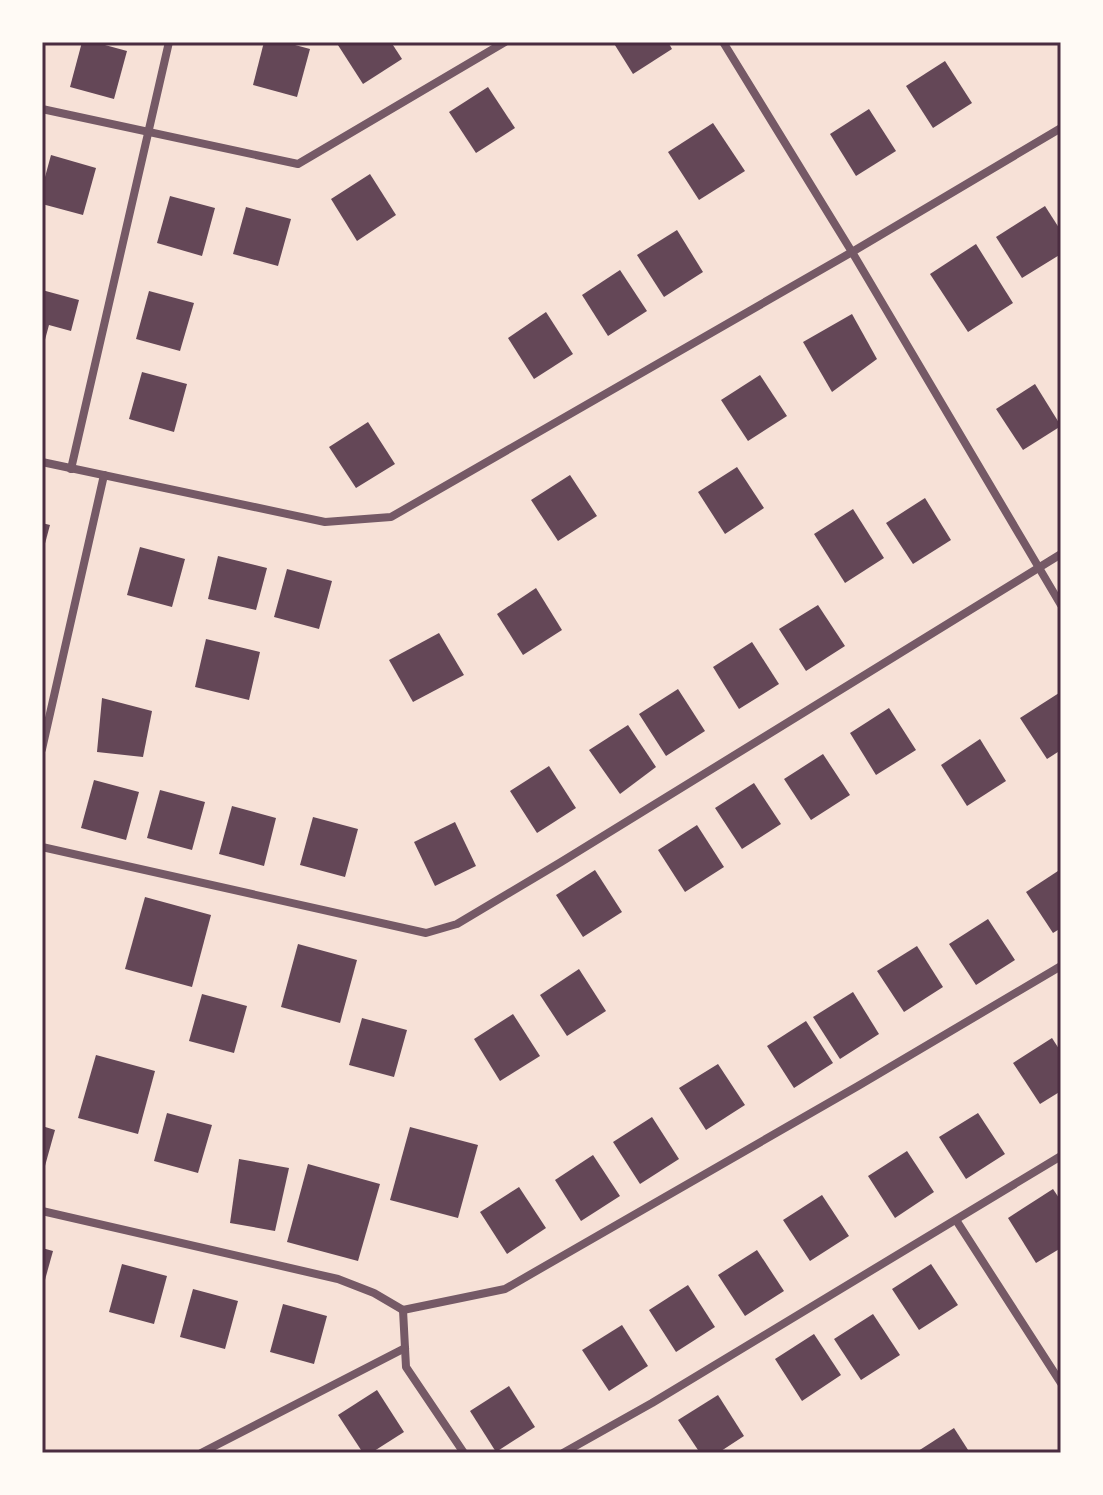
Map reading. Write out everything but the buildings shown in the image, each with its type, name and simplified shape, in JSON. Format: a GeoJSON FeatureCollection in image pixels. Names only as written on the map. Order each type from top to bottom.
{"type":"FeatureCollection","features":[{"type":"Feature","properties":{"kind":"street"},"geometry":{"type":"LineString","coordinates":[[71,469],[169,42]]}},
{"type":"Feature","properties":{"kind":"street"},"geometry":{"type":"LineString","coordinates":[[42,109],[298,164],[505,42]]}},
{"type":"Feature","properties":{"kind":"street"},"geometry":{"type":"LineString","coordinates":[[723,42],[852,252],[1061,605]]}},
{"type":"Feature","properties":{"kind":"street"},"geometry":{"type":"LineString","coordinates":[[42,462],[325,522],[391,517],[1061,128]]}},
{"type":"Feature","properties":{"kind":"street"},"geometry":{"type":"LineString","coordinates":[[42,749],[104,475]]}},
{"type":"Feature","properties":{"kind":"street"},"geometry":{"type":"LineString","coordinates":[[42,847],[426,933],[457,924],[548,870],[1061,554]]}},
{"type":"Feature","properties":{"kind":"street"},"geometry":{"type":"LineString","coordinates":[[42,1211],[338,1279],[374,1293],[403,1310],[505,1289],[1061,966]]}},
{"type":"Feature","properties":{"kind":"street"},"geometry":{"type":"LineString","coordinates":[[563,1453],[652,1403],[1061,1156]]}},
{"type":"Feature","properties":{"kind":"street"},"geometry":{"type":"LineString","coordinates":[[956,1220],[1061,1383]]}},
{"type":"Feature","properties":{"kind":"street"},"geometry":{"type":"LineString","coordinates":[[403,1310],[406,1367],[464,1453]]}},
{"type":"Feature","properties":{"kind":"street"},"geometry":{"type":"LineString","coordinates":[[201,1453],[405,1348]]}}]}
